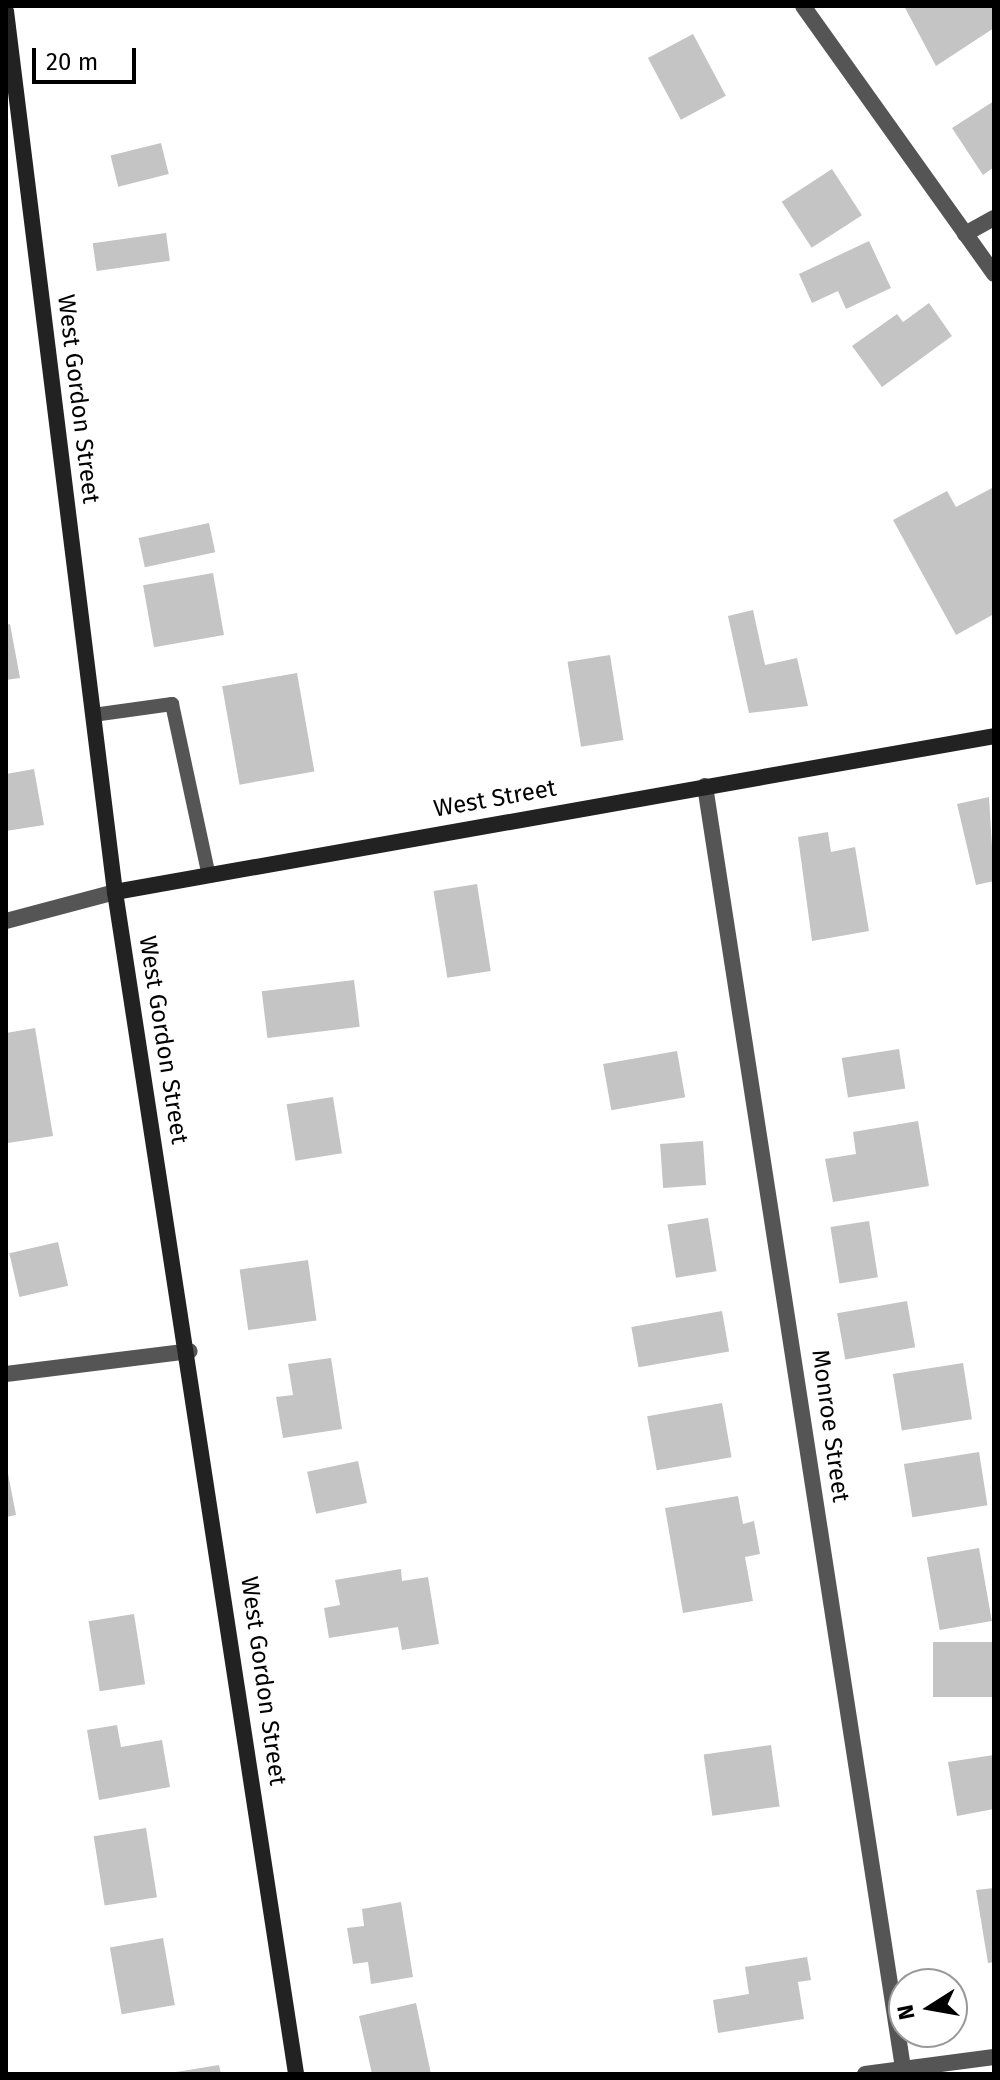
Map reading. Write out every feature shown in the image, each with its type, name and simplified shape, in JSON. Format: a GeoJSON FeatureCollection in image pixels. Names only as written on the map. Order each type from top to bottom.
{"type":"FeatureCollection","features":[{"type":"Feature","properties":{"kind":"street"},"geometry":{"type":"LineString","coordinates":[[803,6],[994,274]]}},
{"type":"Feature","properties":{"kind":"street","name":"West Gordon Street"},"geometry":{"type":"LineString","coordinates":[[6,11],[115,892],[190,1351],[296,2074]]}},
{"type":"Feature","properties":{"kind":"street"},"geometry":{"type":"LineString","coordinates":[[965,234],[994,218]]}},
{"type":"Feature","properties":{"kind":"street","name":"West Street"},"geometry":{"type":"LineString","coordinates":[[6,921],[115,892],[994,736]]}},
{"type":"Feature","properties":{"kind":"street","name":"Monroe Street"},"geometry":{"type":"LineString","coordinates":[[705,786],[903,2071]]}},
{"type":"Feature","properties":{"kind":"street"},"geometry":{"type":"LineString","coordinates":[[6,1374],[190,1351]]}},
{"type":"Feature","properties":{"kind":"street"},"geometry":{"type":"LineString","coordinates":[[865,2074],[994,2057]]}},
{"type":"Feature","properties":{"kind":"lane"},"geometry":{"type":"LineString","coordinates":[[93,715],[172,704],[209,876]]}},
{"type":"Feature","properties":{"kind":"building"},"geometry":{"type":"Polygon","coordinates":[[[904,6],[994,6],[994,28],[936,66],[904,6]]]}},
{"type":"Feature","properties":{"kind":"building"},"geometry":{"type":"Polygon","coordinates":[[[693,34],[726,96],[681,120],[648,58],[693,34]]]}},
{"type":"Feature","properties":{"kind":"building"},"geometry":{"type":"Polygon","coordinates":[[[994,101],[994,167],[983,175],[952,128],[994,101]]]}},
{"type":"Feature","properties":{"kind":"building"},"geometry":{"type":"Polygon","coordinates":[[[161,143],[169,174],[118,187],[111,156],[161,143]]]}},
{"type":"Feature","properties":{"kind":"building"},"geometry":{"type":"Polygon","coordinates":[[[832,169],[862,215],[812,248],[782,202],[832,169]]]}},
{"type":"Feature","properties":{"kind":"building"},"geometry":{"type":"Polygon","coordinates":[[[166,233],[170,261],[97,271],[93,243],[166,233]]]}},
{"type":"Feature","properties":{"kind":"building"},"geometry":{"type":"Polygon","coordinates":[[[869,241],[891,288],[846,309],[838,291],[812,303],[799,274],[869,241]]]}},
{"type":"Feature","properties":{"kind":"building"},"geometry":{"type":"Polygon","coordinates":[[[929,303],[952,336],[882,387],[852,346],[897,314],[903,322],[929,303]]]}},
{"type":"Feature","properties":{"kind":"building"},"geometry":{"type":"Polygon","coordinates":[[[994,487],[994,614],[956,635],[893,520],[947,491],[956,507],[994,487]]]}},
{"type":"Feature","properties":{"kind":"building"},"geometry":{"type":"Polygon","coordinates":[[[209,523],[215,552],[145,567],[139,538],[209,523]]]}},
{"type":"Feature","properties":{"kind":"building"},"geometry":{"type":"Polygon","coordinates":[[[213,573],[224,635],[154,647],[143,585],[213,573]]]}},
{"type":"Feature","properties":{"kind":"building"},"geometry":{"type":"Polygon","coordinates":[[[753,610],[765,665],[797,658],[808,706],[749,713],[728,616],[753,610]]]}},
{"type":"Feature","properties":{"kind":"building"},"geometry":{"type":"Polygon","coordinates":[[[10,624],[20,678],[6,680],[6,625],[10,624]]]}},
{"type":"Feature","properties":{"kind":"building"},"geometry":{"type":"Polygon","coordinates":[[[610,655],[623,740],[581,747],[568,662],[610,655]]]}},
{"type":"Feature","properties":{"kind":"building"},"geometry":{"type":"Polygon","coordinates":[[[297,673],[314,771],[240,785],[222,686],[297,673]]]}},
{"type":"Feature","properties":{"kind":"building"},"geometry":{"type":"Polygon","coordinates":[[[34,769],[44,825],[6,831],[6,774],[34,769]]]}},
{"type":"Feature","properties":{"kind":"building"},"geometry":{"type":"Polygon","coordinates":[[[989,797],[994,881],[976,885],[957,804],[989,797]]]}},
{"type":"Feature","properties":{"kind":"building"},"geometry":{"type":"Polygon","coordinates":[[[828,832],[831,852],[855,847],[869,931],[812,941],[798,837],[828,832]]]}},
{"type":"Feature","properties":{"kind":"building"},"geometry":{"type":"Polygon","coordinates":[[[477,884],[491,971],[447,978],[434,891],[477,884]]]}},
{"type":"Feature","properties":{"kind":"building"},"geometry":{"type":"Polygon","coordinates":[[[354,980],[360,1027],[267,1038],[262,991],[354,980]]]}},
{"type":"Feature","properties":{"kind":"building"},"geometry":{"type":"Polygon","coordinates":[[[35,1028],[53,1136],[8,1143],[6,1033],[35,1028]]]}},
{"type":"Feature","properties":{"kind":"building"},"geometry":{"type":"Polygon","coordinates":[[[899,1049],[905,1089],[848,1098],[842,1058],[899,1049]]]}},
{"type":"Feature","properties":{"kind":"building"},"geometry":{"type":"Polygon","coordinates":[[[677,1051],[685,1097],[611,1110],[603,1064],[677,1051]]]}},
{"type":"Feature","properties":{"kind":"building"},"geometry":{"type":"Polygon","coordinates":[[[333,1097],[342,1153],[295,1161],[287,1104],[333,1097]]]}},
{"type":"Feature","properties":{"kind":"building"},"geometry":{"type":"Polygon","coordinates":[[[918,1121],[929,1186],[833,1202],[825,1159],[856,1154],[853,1132],[918,1121]]]}},
{"type":"Feature","properties":{"kind":"building"},"geometry":{"type":"Polygon","coordinates":[[[703,1141],[706,1185],[663,1188],[660,1144],[703,1141]]]}},
{"type":"Feature","properties":{"kind":"building"},"geometry":{"type":"Polygon","coordinates":[[[708,1218],[716,1271],[676,1278],[668,1224],[708,1218]]]}},
{"type":"Feature","properties":{"kind":"building"},"geometry":{"type":"Polygon","coordinates":[[[869,1221],[878,1277],[839,1283],[830,1227],[869,1221]]]}},
{"type":"Feature","properties":{"kind":"building"},"geometry":{"type":"Polygon","coordinates":[[[58,1242],[68,1286],[19,1297],[9,1253],[58,1242]]]}},
{"type":"Feature","properties":{"kind":"building"},"geometry":{"type":"Polygon","coordinates":[[[308,1260],[316,1320],[248,1330],[240,1270],[308,1260]]]}},
{"type":"Feature","properties":{"kind":"building"},"geometry":{"type":"Polygon","coordinates":[[[907,1301],[915,1347],[845,1360],[837,1313],[907,1301]]]}},
{"type":"Feature","properties":{"kind":"building"},"geometry":{"type":"Polygon","coordinates":[[[722,1311],[729,1351],[639,1367],[631,1327],[722,1311]]]}},
{"type":"Feature","properties":{"kind":"building"},"geometry":{"type":"Polygon","coordinates":[[[331,1358],[342,1429],[283,1438],[276,1397],[293,1395],[288,1364],[331,1358]]]}},
{"type":"Feature","properties":{"kind":"building"},"geometry":{"type":"Polygon","coordinates":[[[963,1363],[972,1419],[902,1430],[893,1374],[963,1363]]]}},
{"type":"Feature","properties":{"kind":"building"},"geometry":{"type":"Polygon","coordinates":[[[722,1403],[732,1457],[657,1470],[647,1416],[722,1403]]]}},
{"type":"Feature","properties":{"kind":"building"},"geometry":{"type":"Polygon","coordinates":[[[979,1452],[987,1505],[912,1517],[904,1464],[979,1452]]]}},
{"type":"Feature","properties":{"kind":"building"},"geometry":{"type":"Polygon","coordinates":[[[358,1461],[367,1503],[316,1514],[307,1472],[358,1461]]]}},
{"type":"Feature","properties":{"kind":"building"},"geometry":{"type":"Polygon","coordinates":[[[6,1463],[16,1515],[6,1517],[6,1463]]]}},
{"type":"Feature","properties":{"kind":"building"},"geometry":{"type":"Polygon","coordinates":[[[738,1496],[743,1524],[754,1521],[760,1554],[745,1557],[753,1601],[683,1613],[665,1508],[738,1496]]]}},
{"type":"Feature","properties":{"kind":"building"},"geometry":{"type":"Polygon","coordinates":[[[979,1548],[992,1621],[940,1630],[927,1557],[979,1548]]]}},
{"type":"Feature","properties":{"kind":"building"},"geometry":{"type":"Polygon","coordinates":[[[401,1569],[402,1581],[428,1577],[439,1644],[402,1650],[398,1627],[329,1638],[324,1608],[340,1605],[335,1580],[401,1569]]]}},
{"type":"Feature","properties":{"kind":"building"},"geometry":{"type":"Polygon","coordinates":[[[134,1614],[145,1684],[100,1691],[89,1621],[134,1614]]]}},
{"type":"Feature","properties":{"kind":"building"},"geometry":{"type":"Polygon","coordinates":[[[933,1642],[994,1642],[994,1697],[933,1697],[933,1642]]]}},
{"type":"Feature","properties":{"kind":"building"},"geometry":{"type":"Polygon","coordinates":[[[117,1725],[121,1747],[162,1740],[170,1787],[99,1800],[87,1730],[117,1725]]]}},
{"type":"Feature","properties":{"kind":"building"},"geometry":{"type":"Polygon","coordinates":[[[771,1745],[780,1806],[712,1816],[704,1754],[771,1745]]]}},
{"type":"Feature","properties":{"kind":"building"},"geometry":{"type":"Polygon","coordinates":[[[994,1755],[994,1809],[957,1816],[948,1762],[994,1755]]]}},
{"type":"Feature","properties":{"kind":"building"},"geometry":{"type":"Polygon","coordinates":[[[146,1828],[157,1897],[105,1905],[94,1836],[146,1828]]]}},
{"type":"Feature","properties":{"kind":"building"},"geometry":{"type":"Polygon","coordinates":[[[994,1888],[994,1962],[988,1963],[976,1890],[994,1888]]]}},
{"type":"Feature","properties":{"kind":"building"},"geometry":{"type":"Polygon","coordinates":[[[401,1902],[413,1977],[371,1984],[368,1962],[353,1964],[347,1928],[364,1926],[362,1909],[401,1902]]]}},
{"type":"Feature","properties":{"kind":"building"},"geometry":{"type":"Polygon","coordinates":[[[163,1938],[175,2005],[122,2014],[110,1947],[163,1938]]]}},
{"type":"Feature","properties":{"kind":"building"},"geometry":{"type":"Polygon","coordinates":[[[807,1957],[811,1980],[798,1982],[804,2019],[718,2033],[713,2000],[749,1994],[745,1967],[807,1957]]]}},
{"type":"Feature","properties":{"kind":"building"},"geometry":{"type":"Polygon","coordinates":[[[416,2003],[431,2074],[372,2074],[359,2016],[416,2003]]]}},
{"type":"Feature","properties":{"kind":"building"},"geometry":{"type":"Polygon","coordinates":[[[219,2065],[221,2074],[176,2074],[176,2072],[219,2065]]]}}]}
